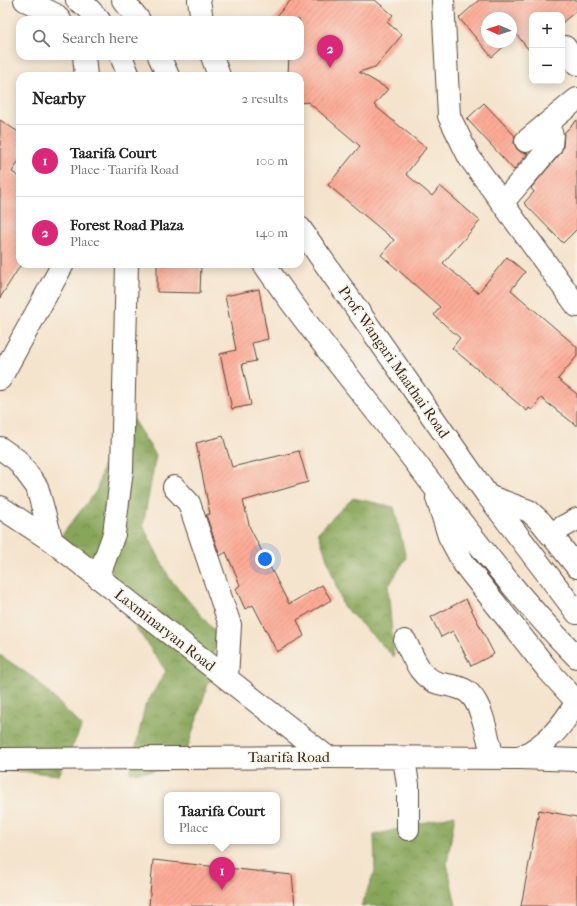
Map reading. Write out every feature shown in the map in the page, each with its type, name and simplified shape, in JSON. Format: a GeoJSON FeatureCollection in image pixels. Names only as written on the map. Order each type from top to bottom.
{"type":"FeatureCollection","features":[{"type":"Feature","properties":{"kind":"main road"},"geometry":{"type":"LineString","coordinates":[[25,0],[56,16]]}},
{"type":"Feature","properties":{"kind":"main road"},"geometry":{"type":"LineString","coordinates":[[76,0],[87,7],[95,16]]}},
{"type":"Feature","properties":{"kind":"main road"},"geometry":{"type":"LineString","coordinates":[[123,0],[136,16]]}},
{"type":"Feature","properties":{"kind":"main road"},"geometry":{"type":"LineString","coordinates":[[199,0],[201,16]]}},
{"type":"Feature","properties":{"kind":"main road"},"geometry":{"type":"LineString","coordinates":[[443,0],[449,116],[469,157],[577,306]]}},
{"type":"Feature","properties":{"kind":"main road"},"geometry":{"type":"LineString","coordinates":[[84,60],[86,72]]}},
{"type":"Feature","properties":{"kind":"main road"},"geometry":{"type":"LineString","coordinates":[[123,60],[127,72]]}},
{"type":"Feature","properties":{"kind":"main road"},"geometry":{"type":"LineString","coordinates":[[161,60],[166,72]]}},
{"type":"Feature","properties":{"kind":"main road"},"geometry":{"type":"LineString","coordinates":[[213,60],[218,72]]}},
{"type":"Feature","properties":{"kind":"main road"},"geometry":{"type":"LineString","coordinates":[[526,141],[577,99]]}},
{"type":"Feature","properties":{"kind":"main road"},"geometry":{"type":"LineString","coordinates":[[503,202],[551,146],[552,135],[546,125]]}},
{"type":"Feature","properties":{"kind":"main road","name":"Prof. Wangari Maathai Road"},"geometry":{"type":"LineString","coordinates":[[304,234],[488,496],[575,611]]}},
{"type":"Feature","properties":{"kind":"main road"},"geometry":{"type":"LineString","coordinates":[[0,379],[62,268]]}},
{"type":"Feature","properties":{"kind":"main road"},"geometry":{"type":"LineString","coordinates":[[98,578],[114,534],[122,470],[127,268]]}},
{"type":"Feature","properties":{"kind":"main road"},"geometry":{"type":"LineString","coordinates":[[267,268],[434,486],[517,591],[555,635],[577,657]]}},
{"type":"Feature","properties":{"kind":"main road"},"geometry":{"type":"LineString","coordinates":[[0,448],[17,460],[37,487],[52,541]]}},
{"type":"Feature","properties":{"kind":"main road"},"geometry":{"type":"LineString","coordinates":[[434,486],[449,536],[464,564],[548,670],[577,702],[557,731],[548,741],[520,758]]}},
{"type":"Feature","properties":{"kind":"main road"},"geometry":{"type":"LineString","coordinates":[[174,487],[189,503],[230,625],[227,678]]}},
{"type":"Feature","properties":{"kind":"main road"},"geometry":{"type":"LineString","coordinates":[[488,496],[528,511],[541,522],[577,567]]}},
{"type":"Feature","properties":{"kind":"main road","name":"Laxminaryan Road"},"geometry":{"type":"LineString","coordinates":[[0,507],[52,541],[327,757]]}},
{"type":"Feature","properties":{"kind":"main road"},"geometry":{"type":"LineString","coordinates":[[550,534],[577,519]]}},
{"type":"Feature","properties":{"kind":"main road"},"geometry":{"type":"LineString","coordinates":[[405,641],[419,668],[426,676],[437,683],[453,686],[470,694],[478,706],[493,758]]}},
{"type":"Feature","properties":{"kind":"main road","name":"Taarifa Road"},"geometry":{"type":"LineString","coordinates":[[0,759],[327,757],[520,758],[577,760]]}},
{"type":"Feature","properties":{"kind":"main road"},"geometry":{"type":"LineString","coordinates":[[404,758],[408,785],[408,829]]}},
{"type":"Feature","properties":{"kind":"green space"},"geometry":{"type":"Polygon","coordinates":[[[120,400],[156,455],[143,526],[170,579],[216,633],[212,672],[181,768],[130,773],[145,706],[166,671],[123,609],[54,545],[97,490],[120,400]]]}},
{"type":"Feature","properties":{"kind":"green space"},"geometry":{"type":"Polygon","coordinates":[[[353,498],[394,507],[406,558],[388,587],[394,657],[343,606],[318,532],[353,498]]]}},
{"type":"Feature","properties":{"kind":"green space"},"geometry":{"type":"Polygon","coordinates":[[[0,655],[35,679],[82,726],[59,775],[0,769],[0,655]]]}},
{"type":"Feature","properties":{"kind":"green space"},"geometry":{"type":"Polygon","coordinates":[[[455,815],[447,863],[456,906],[361,906],[375,871],[374,835],[455,815]]]}},
{"type":"Feature","properties":{"kind":"building"},"geometry":{"type":"Polygon","coordinates":[[[291,0],[375,0],[393,15],[387,22],[402,35],[375,67],[359,72],[388,89],[374,105],[426,148],[406,174],[432,196],[440,186],[480,221],[443,263],[478,293],[507,257],[525,272],[511,290],[577,347],[577,356],[558,379],[577,394],[577,426],[541,398],[532,410],[529,408],[527,411],[452,348],[460,338],[434,315],[440,307],[381,255],[394,240],[328,185],[360,146],[308,102],[304,102],[304,72],[288,72],[289,60],[304,60],[304,16],[277,16],[291,0]]]}},
{"type":"Feature","properties":{"kind":"building"},"geometry":{"type":"Polygon","coordinates":[[[479,0],[577,0],[577,10],[565,20],[565,12],[529,12],[529,50],[517,35],[517,12],[481,12],[481,44],[459,18],[479,0]]]}},
{"type":"Feature","properties":{"kind":"building"},"geometry":{"type":"Polygon","coordinates":[[[484,48],[502,48],[492,57],[484,48]]]}},
{"type":"Feature","properties":{"kind":"building"},"geometry":{"type":"Polygon","coordinates":[[[484,103],[515,136],[514,143],[517,149],[522,153],[528,153],[514,170],[467,119],[484,103]]]}},
{"type":"Feature","properties":{"kind":"building"},"geometry":{"type":"Polygon","coordinates":[[[0,120],[16,130],[16,166],[12,172],[16,174],[16,268],[19,268],[0,298],[0,120]]]}},
{"type":"Feature","properties":{"kind":"building"},"geometry":{"type":"Polygon","coordinates":[[[577,120],[577,229],[563,243],[524,203],[534,192],[531,188],[560,154],[563,147],[564,133],[577,120]]]}},
{"type":"Feature","properties":{"kind":"building"},"geometry":{"type":"Polygon","coordinates":[[[157,268],[201,268],[200,293],[157,292],[157,268]]]}},
{"type":"Feature","properties":{"kind":"building"},"geometry":{"type":"Polygon","coordinates":[[[259,289],[268,339],[252,343],[256,361],[242,364],[251,405],[232,409],[220,354],[236,350],[225,296],[259,289]]]}},
{"type":"Feature","properties":{"kind":"building"},"geometry":{"type":"Polygon","coordinates":[[[223,436],[232,467],[299,451],[308,482],[243,501],[250,528],[289,604],[322,585],[331,600],[297,620],[304,636],[277,652],[253,605],[245,609],[236,589],[240,585],[226,552],[220,556],[206,515],[210,514],[196,443],[223,436]]]}},
{"type":"Feature","properties":{"kind":"building"},"geometry":{"type":"Polygon","coordinates":[[[466,599],[494,654],[471,666],[453,631],[441,637],[431,617],[466,599]]]}},
{"type":"Feature","properties":{"kind":"building"},"geometry":{"type":"Polygon","coordinates":[[[539,810],[577,817],[577,906],[521,906],[539,810]]]}},
{"type":"Feature","properties":{"kind":"building"},"geometry":{"type":"Polygon","coordinates":[[[153,860],[292,875],[295,906],[149,906],[153,860]]]}},
{"type":"Feature","properties":{"kind":"place","name":"Forest Road Plaza"},"geometry":{"type":"Point","coordinates":[330,68]}},
{"type":"Feature","properties":{"kind":"place","name":"Taarifa Court"},"geometry":{"type":"Point","coordinates":[222,890]}}]}
